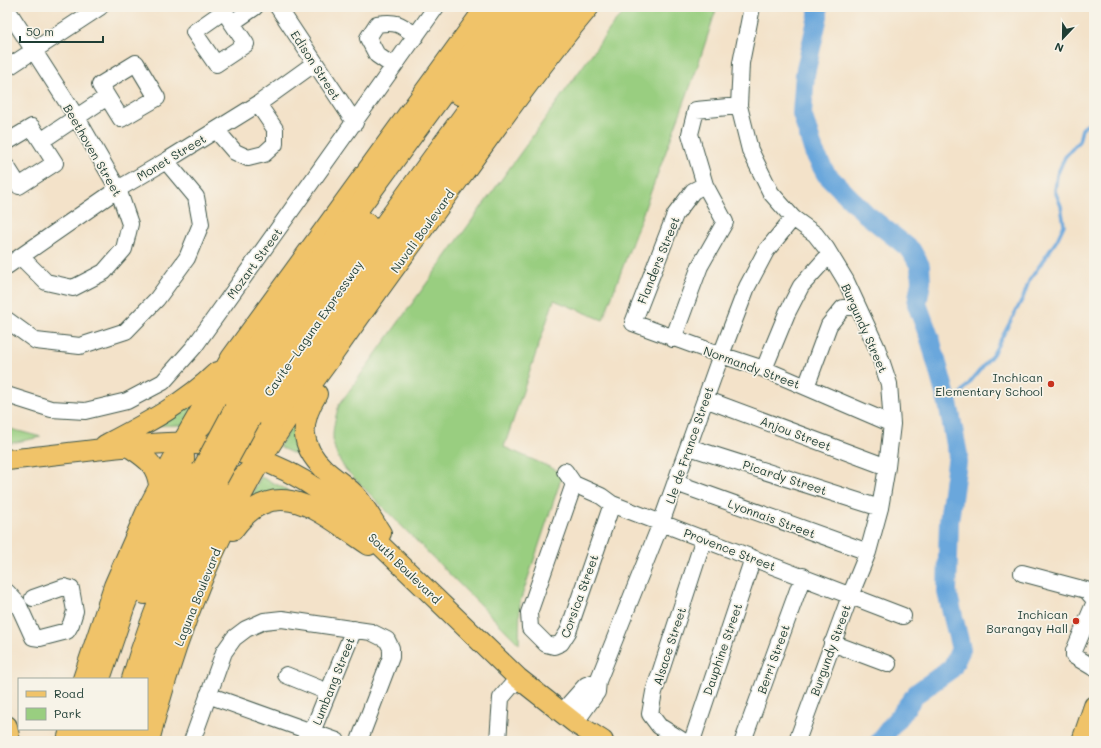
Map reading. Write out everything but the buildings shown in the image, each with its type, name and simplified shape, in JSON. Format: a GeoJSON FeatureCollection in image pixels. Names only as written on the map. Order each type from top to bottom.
{"type":"FeatureCollection","features":[{"type":"Feature","properties":{"kind":"highway"},"geometry":{"type":"LineString","coordinates":[[99,678],[124,605],[143,558],[184,471],[182,443],[215,411],[249,356],[506,7]]}},
{"type":"Feature","properties":{"kind":"highway","name":"Cavite–Laguna Expressway"},"geometry":{"type":"LineString","coordinates":[[114,678],[150,580],[243,414],[262,368],[468,83],[526,7]]}},
{"type":"Feature","properties":{"kind":"highway","name":"Cavite–Laguna Expressway"},"geometry":{"type":"LineString","coordinates":[[243,414],[307,334],[492,77],[546,7]]}},
{"type":"Feature","properties":{"kind":"highway"},"geometry":{"type":"LineString","coordinates":[[148,694],[173,620],[218,519],[233,488],[261,460],[260,438],[298,378],[526,60],[568,7]]}},
{"type":"Feature","properties":{"kind":"highway","name":"Cavite–Laguna Expressway"},"geometry":{"type":"LineString","coordinates":[[133,678],[142,649],[192,526],[210,474]]}},
{"type":"Feature","properties":{"kind":"highway"},"geometry":{"type":"LineString","coordinates":[[82,741],[85,730]]}},
{"type":"Feature","properties":{"kind":"highway"},"geometry":{"type":"LineString","coordinates":[[99,741],[102,730]]}},
{"type":"Feature","properties":{"kind":"highway"},"geometry":{"type":"LineString","coordinates":[[116,741],[119,730]]}},
{"type":"Feature","properties":{"kind":"highway"},"geometry":{"type":"LineString","coordinates":[[135,741],[138,730]]}},
{"type":"Feature","properties":{"kind":"main road"},"geometry":{"type":"LineString","coordinates":[[83,678],[114,586],[159,486],[231,358],[486,7]]}},
{"type":"Feature","properties":{"kind":"main road","name":"Nuvali Boulevard"},"geometry":{"type":"LineString","coordinates":[[261,460],[364,310],[527,85],[589,7]]}},
{"type":"Feature","properties":{"kind":"main road"},"geometry":{"type":"LineString","coordinates":[[364,310],[344,355],[307,411],[304,422],[304,434],[307,445],[316,460],[323,468],[356,496],[402,565]]}},
{"type":"Feature","properties":{"kind":"main road"},"geometry":{"type":"LineString","coordinates":[[97,449],[164,413],[181,402],[231,358]]}},
{"type":"Feature","properties":{"kind":"main road","name":"South Boulevard"},"geometry":{"type":"LineString","coordinates":[[7,460],[97,449],[182,443],[223,449],[261,460],[298,476],[333,500],[521,680],[603,741]]}},
{"type":"Feature","properties":{"kind":"main road"},"geometry":{"type":"LineString","coordinates":[[128,446],[152,465],[158,475],[159,486]]}},
{"type":"Feature","properties":{"kind":"main road","name":"Laguna Boulevard"},"geometry":{"type":"LineString","coordinates":[[149,741],[173,660],[211,560],[261,460]]}},
{"type":"Feature","properties":{"kind":"main road"},"geometry":{"type":"LineString","coordinates":[[211,560],[247,514],[265,502],[280,499],[289,500],[306,506],[402,565]]}},
{"type":"Feature","properties":{"kind":"main road"},"geometry":{"type":"LineString","coordinates":[[1082,741],[1094,706]]}},
{"type":"Feature","properties":{"kind":"main road"},"geometry":{"type":"LineString","coordinates":[[7,726],[10,741]]}},
{"type":"Feature","properties":{"kind":"main road"},"geometry":{"type":"LineString","coordinates":[[67,741],[70,730]]}},
{"type":"Feature","properties":{"kind":"street"},"geometry":{"type":"LineString","coordinates":[[7,68],[100,7]]}},
{"type":"Feature","properties":{"kind":"street"},"geometry":{"type":"LineString","coordinates":[[232,23],[255,7]]}},
{"type":"Feature","properties":{"kind":"street","name":"Edison Street"},"geometry":{"type":"LineString","coordinates":[[278,7],[355,123]]}},
{"type":"Feature","properties":{"kind":"street","name":"Mozart Street"},"geometry":{"type":"LineString","coordinates":[[7,395],[51,409],[85,411],[127,401],[163,382],[194,347],[355,123],[393,66],[436,7]]}},
{"type":"Feature","properties":{"kind":"street","name":"Burgundy Street"},"geometry":{"type":"LineString","coordinates":[[752,7],[741,63],[739,106],[753,156],[771,193],[793,218],[815,234],[829,255],[857,304],[877,348],[889,384],[892,424],[880,508],[868,552],[832,643],[797,741]]}},
{"type":"Feature","properties":{"kind":"street","name":"Beethoven Street"},"geometry":{"type":"LineString","coordinates":[[7,9],[33,52],[77,118],[118,189],[130,224],[124,249],[104,272],[73,288],[46,282],[21,257]]}},
{"type":"Feature","properties":{"kind":"street"},"geometry":{"type":"LineString","coordinates":[[393,66],[377,55],[368,38],[377,24],[392,21],[401,24],[416,36]]}},
{"type":"Feature","properties":{"kind":"street","name":"Monet Street"},"geometry":{"type":"LineString","coordinates":[[7,266],[118,189],[258,104],[315,63]]}},
{"type":"Feature","properties":{"kind":"street"},"geometry":{"type":"LineString","coordinates":[[41,141],[108,97]]}},
{"type":"Feature","properties":{"kind":"street"},"geometry":{"type":"LineString","coordinates":[[216,130],[235,152],[248,158],[264,154],[275,144],[276,129],[258,104]]}},
{"type":"Feature","properties":{"kind":"street"},"geometry":{"type":"LineString","coordinates":[[673,339],[700,266],[725,222],[705,185],[690,134],[696,110],[739,106]]}},
{"type":"Feature","properties":{"kind":"street"},"geometry":{"type":"LineString","coordinates":[[7,142],[32,127],[55,163],[19,186],[7,167]]}},
{"type":"Feature","properties":{"kind":"street"},"geometry":{"type":"LineString","coordinates":[[7,320],[36,341],[80,346],[126,331],[157,299],[187,258],[201,224],[196,197],[166,161]]}},
{"type":"Feature","properties":{"kind":"street","name":"Flanders Street"},"geometry":{"type":"LineString","coordinates":[[633,323],[675,215],[693,191],[705,185]]}},
{"type":"Feature","properties":{"kind":"street","name":"Lle de France Street"},"geometry":{"type":"LineString","coordinates":[[569,717],[597,692],[598,681],[661,523],[721,355],[754,275],[766,251],[793,218]]}},
{"type":"Feature","properties":{"kind":"street"},"geometry":{"type":"LineString","coordinates":[[764,369],[801,286],[829,255]]}},
{"type":"Feature","properties":{"kind":"street"},"geometry":{"type":"LineString","coordinates":[[806,387],[829,325],[843,308],[857,304]]}},
{"type":"Feature","properties":{"kind":"street","name":"Normandy Street"},"geometry":{"type":"LineString","coordinates":[[633,323],[673,339],[764,369],[892,424]]}},
{"type":"Feature","properties":{"kind":"street","name":"Anjou Street"},"geometry":{"type":"LineString","coordinates":[[705,399],[887,467]]}},
{"type":"Feature","properties":{"kind":"street","name":"Picardy Street"},"geometry":{"type":"LineString","coordinates":[[689,447],[880,508]]}},
{"type":"Feature","properties":{"kind":"street","name":"Provence Street"},"geometry":{"type":"LineString","coordinates":[[564,471],[574,484],[601,496],[612,504],[803,576],[903,616]]}},
{"type":"Feature","properties":{"kind":"street","name":"Lyonnais Street"},"geometry":{"type":"LineString","coordinates":[[676,483],[868,552]]}},
{"type":"Feature","properties":{"kind":"street","name":"Corsica Street"},"geometry":{"type":"LineString","coordinates":[[574,484],[529,613],[530,628],[546,644],[554,646],[561,643],[568,632],[612,504]]}},
{"type":"Feature","properties":{"kind":"street","name":"Alsace Street"},"geometry":{"type":"LineString","coordinates":[[683,741],[659,726],[650,714],[654,692],[704,538]]}},
{"type":"Feature","properties":{"kind":"street","name":"Dauphine Street"},"geometry":{"type":"LineString","coordinates":[[692,741],[753,558]]}},
{"type":"Feature","properties":{"kind":"street"},"geometry":{"type":"LineString","coordinates":[[1022,574],[1086,590],[1093,598],[1094,603],[1074,651],[1074,656],[1094,668]]}},
{"type":"Feature","properties":{"kind":"street","name":"Berri Street"},"geometry":{"type":"LineString","coordinates":[[744,741],[803,576]]}},
{"type":"Feature","properties":{"kind":"street"},"geometry":{"type":"LineString","coordinates":[[7,592],[18,604],[33,637],[40,638],[67,631],[75,611],[71,589],[64,587],[33,598]]}},
{"type":"Feature","properties":{"kind":"street"},"geometry":{"type":"LineString","coordinates":[[197,740],[208,695],[224,652],[234,638],[246,629],[264,621],[282,619],[371,632],[380,635],[387,640],[391,648],[391,657],[359,741]]}},
{"type":"Feature","properties":{"kind":"street","name":"Lumbang Street"},"geometry":{"type":"LineString","coordinates":[[312,732],[354,629]]}},
{"type":"Feature","properties":{"kind":"street"},"geometry":{"type":"LineString","coordinates":[[832,643],[888,664]]}},
{"type":"Feature","properties":{"kind":"street"},"geometry":{"type":"LineString","coordinates":[[286,675],[328,692]]}},
{"type":"Feature","properties":{"kind":"street"},"geometry":{"type":"LineString","coordinates":[[498,741],[500,707],[521,680]]}},
{"type":"Feature","properties":{"kind":"street"},"geometry":{"type":"LineString","coordinates":[[208,695],[337,741]]}},
{"type":"Feature","properties":{"kind":"green space"},"geometry":{"type":"Polygon","coordinates":[[[630,7],[717,7],[696,71],[603,320],[554,300],[504,447],[563,473],[520,602],[519,644],[346,470],[340,461],[334,446],[334,424],[339,405],[614,23],[630,7]]]}},
{"type":"Feature","properties":{"kind":"green space"},"geometry":{"type":"Polygon","coordinates":[[[207,387],[185,425],[147,426],[207,387]]]}},
{"type":"Feature","properties":{"kind":"green space"},"geometry":{"type":"Polygon","coordinates":[[[305,405],[315,466],[301,457],[279,447],[305,405]]]}},
{"type":"Feature","properties":{"kind":"green space"},"geometry":{"type":"Polygon","coordinates":[[[7,428],[41,437],[7,444],[7,428]]]}},
{"type":"Feature","properties":{"kind":"green space"},"geometry":{"type":"Polygon","coordinates":[[[261,477],[282,487],[294,495],[242,512],[261,477]]]}},
{"type":"Feature","properties":{"kind":"waterway"},"geometry":{"type":"LineString","coordinates":[[818,7],[818,16],[805,74],[802,114],[814,152],[826,174],[866,214],[911,250],[920,266],[921,282],[917,304],[931,342],[949,408],[958,455],[949,521],[947,592],[961,649],[952,668],[917,693],[880,741]]}},
{"type":"Feature","properties":{"kind":"waterway"},"geometry":{"type":"LineString","coordinates":[[949,408],[993,354],[1023,298],[1029,281],[1057,240],[1064,225],[1061,206],[1055,191],[1057,175],[1065,157],[1079,141],[1082,129],[1094,117]]}},
{"type":"Feature","properties":{"kind":"place","name":"Inchican Elementary School"},"geometry":{"type":"Point","coordinates":[1051,384]}},
{"type":"Feature","properties":{"kind":"place","name":"Inchican Barangay Hall"},"geometry":{"type":"Point","coordinates":[1076,621]}}]}
